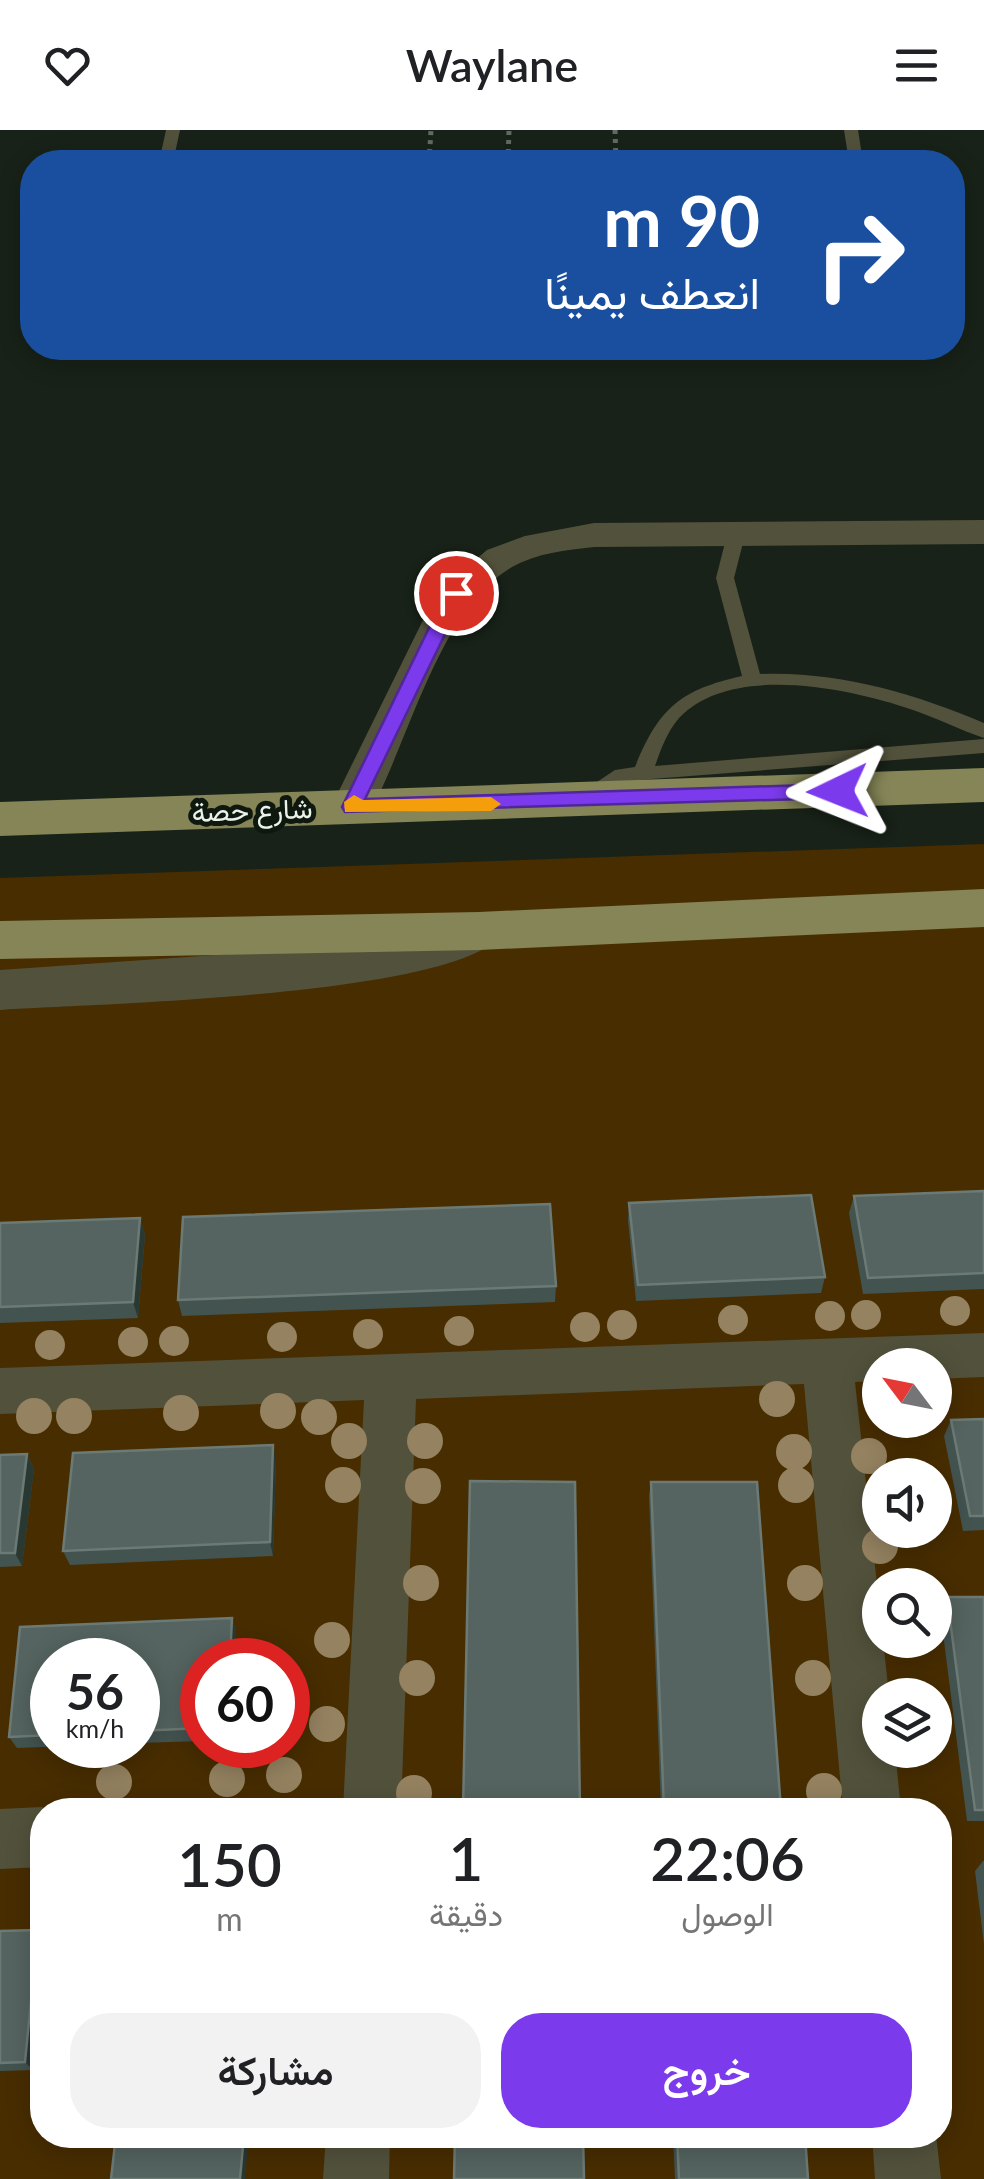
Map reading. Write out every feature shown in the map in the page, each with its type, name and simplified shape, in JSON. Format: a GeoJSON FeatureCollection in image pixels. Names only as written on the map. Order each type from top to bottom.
{"type":"FeatureCollection","features":[{"type":"Feature","properties":{"kind":"main road","name":"شارع حصة"},"geometry":{"type":"LineString","coordinates":[[0,818],[984,785]]}},
{"type":"Feature","properties":{"kind":"main road"},"geometry":{"type":"LineString","coordinates":[[0,940],[479,931],[984,908]]}},
{"type":"Feature","properties":{"kind":"street"},"geometry":{"type":"LineString","coordinates":[[352,807],[445,610],[463,585],[489,564],[534,545],[573,537],[984,532]]}},
{"type":"Feature","properties":{"kind":"street"},"geometry":{"type":"LineString","coordinates":[[0,990],[363,964],[426,953],[479,931]]}},
{"type":"Feature","properties":{"kind":"street"},"geometry":{"type":"LineString","coordinates":[[0,1391],[984,1356]]}},
{"type":"Feature","properties":{"kind":"street"},"geometry":{"type":"LineString","coordinates":[[827,1362],[871,1798]]}},
{"type":"Feature","properties":{"kind":"street"},"geometry":{"type":"LineString","coordinates":[[373,1798],[391,1378]]}},
{"type":"Feature","properties":{"kind":"street"},"geometry":{"type":"LineString","coordinates":[[0,1839],[30,1838]]}},
{"type":"Feature","properties":{"kind":"street"},"geometry":{"type":"LineString","coordinates":[[356,2179],[357,2148]]}},
{"type":"Feature","properties":{"kind":"street"},"geometry":{"type":"LineString","coordinates":[[905,2148],[908,2179]]}},
{"type":"Feature","properties":{"kind":"lane"},"geometry":{"type":"LineString","coordinates":[[736,535],[726,578],[752,682]]}},
{"type":"Feature","properties":{"kind":"lane"},"geometry":{"type":"LineString","coordinates":[[642,773],[660,730],[679,707],[709,691],[752,682],[784,680],[860,689],[910,701],[984,731]]}},
{"type":"Feature","properties":{"kind":"lane"},"geometry":{"type":"LineString","coordinates":[[584,801],[608,782],[642,773],[984,746]]}},
{"type":"Feature","properties":{"kind":"shaded area"},"geometry":{"type":"Polygon","coordinates":[[[984,844],[984,2179],[0,2179],[0,878],[984,844]]]}},
{"type":"Feature","properties":{"kind":"building"},"geometry":{"type":"Polygon","coordinates":[[[984,1191],[984,1273],[868,1278],[854,1196],[984,1191]]]}},
{"type":"Feature","properties":{"kind":"building"},"geometry":{"type":"Polygon","coordinates":[[[811,1195],[825,1277],[638,1285],[629,1203],[811,1195]]]}},
{"type":"Feature","properties":{"kind":"building"},"geometry":{"type":"Polygon","coordinates":[[[550,1204],[556,1286],[178,1300],[183,1217],[550,1204]]]}},
{"type":"Feature","properties":{"kind":"building"},"geometry":{"type":"Polygon","coordinates":[[[140,1218],[133,1302],[0,1307],[0,1223],[140,1218]]]}},
{"type":"Feature","properties":{"kind":"building"},"geometry":{"type":"Polygon","coordinates":[[[984,1419],[984,1516],[970,1516],[952,1420],[984,1419]]]}},
{"type":"Feature","properties":{"kind":"building"},"geometry":{"type":"Polygon","coordinates":[[[273,1445],[270,1542],[63,1551],[73,1453],[273,1445]]]}},
{"type":"Feature","properties":{"kind":"building"},"geometry":{"type":"Polygon","coordinates":[[[27,1454],[15,1553],[0,1553],[0,1455],[27,1454]]]}},
{"type":"Feature","properties":{"kind":"building"},"geometry":{"type":"Polygon","coordinates":[[[470,1481],[575,1482],[580,1798],[463,1798],[470,1481]]]}},
{"type":"Feature","properties":{"kind":"building"},"geometry":{"type":"Polygon","coordinates":[[[651,1482],[757,1482],[780,1798],[664,1798],[651,1482]]]}},
{"type":"Feature","properties":{"kind":"building"},"geometry":{"type":"Polygon","coordinates":[[[952,1597],[984,1597],[984,1810],[975,1810],[952,1635],[952,1597]]]}},
{"type":"Feature","properties":{"kind":"building"},"geometry":{"type":"Polygon","coordinates":[[[232,1618],[231,1638],[180,1638],[180,1729],[160,1730],[160,1638],[30,1638],[30,1736],[9,1737],[20,1627],[232,1618]]]}},
{"type":"Feature","properties":{"kind":"building"},"geometry":{"type":"Polygon","coordinates":[[[30,1930],[30,2011],[25,2062],[0,2063],[0,1931],[30,1930]]]}},
{"type":"Feature","properties":{"kind":"building"},"geometry":{"type":"Polygon","coordinates":[[[115,2148],[243,2148],[240,2179],[111,2179],[115,2148]]]}},
{"type":"Feature","properties":{"kind":"building"},"geometry":{"type":"Polygon","coordinates":[[[455,2148],[583,2148],[584,2179],[454,2179],[455,2148]]]}},
{"type":"Feature","properties":{"kind":"building"},"geometry":{"type":"Polygon","coordinates":[[[678,2148],[806,2148],[808,2179],[679,2179],[678,2148]]]}},
{"type":"Feature","properties":{"kind":"slow traffic"},"geometry":{"type":"LineString","coordinates":[[354,802],[352,807],[491,804]]}},
{"type":"Feature","properties":{"kind":"route"},"geometry":{"type":"LineString","coordinates":[[456,593],[352,807],[838,791]]}}]}
